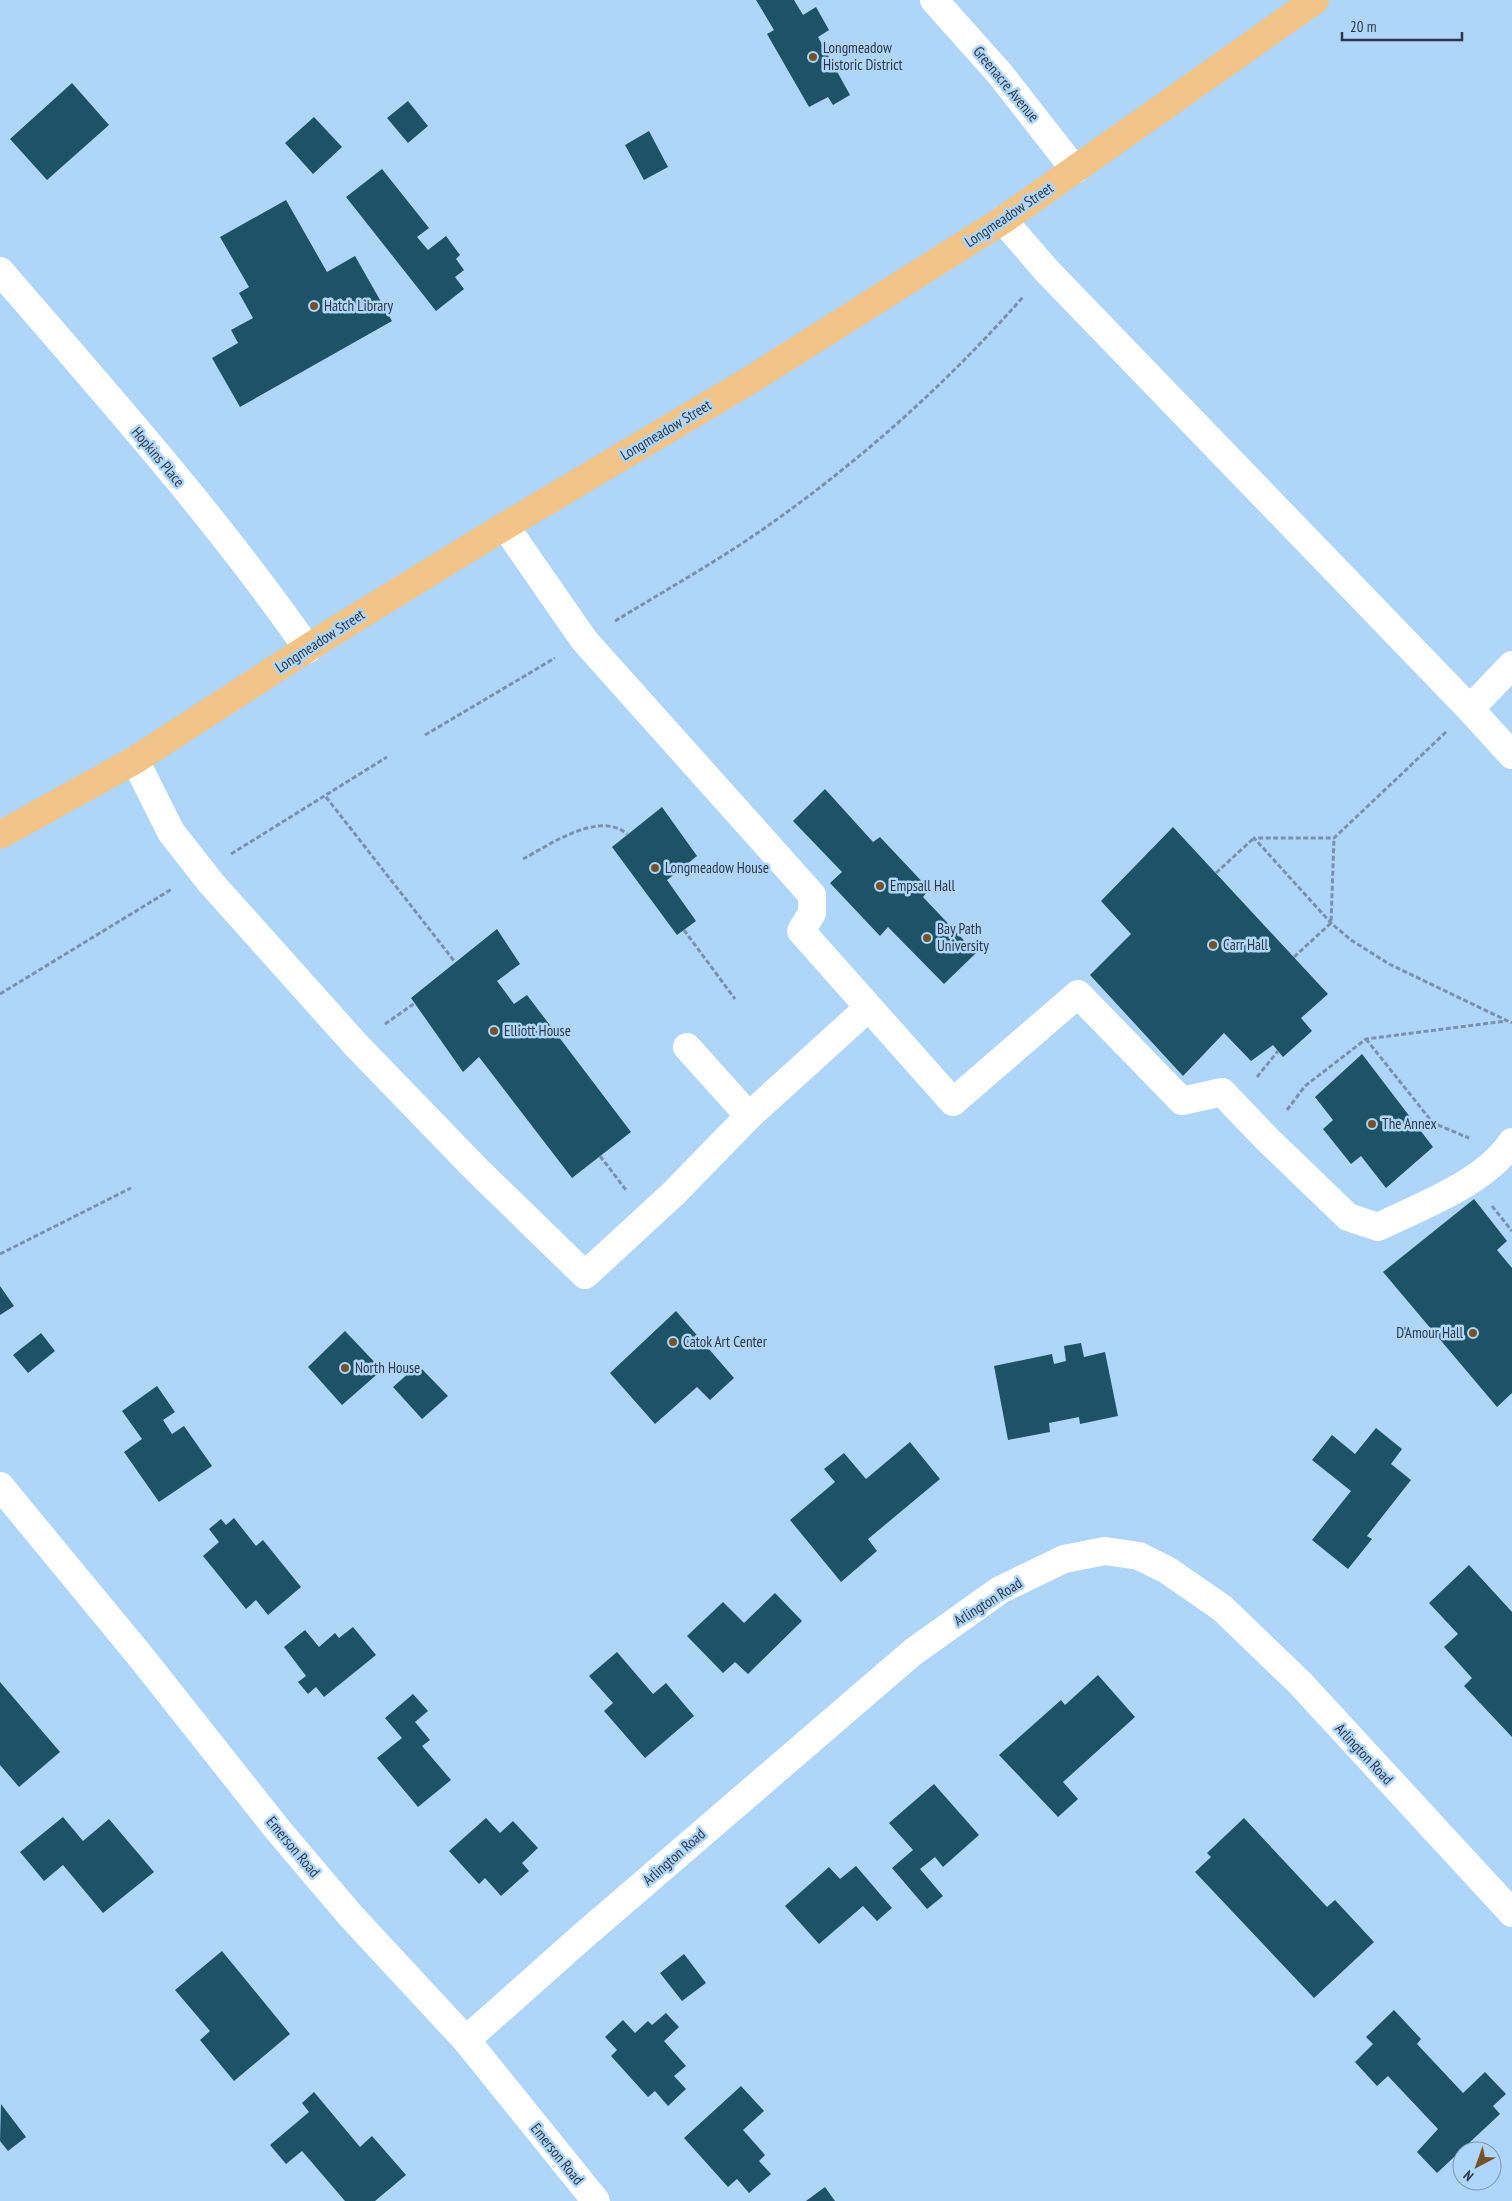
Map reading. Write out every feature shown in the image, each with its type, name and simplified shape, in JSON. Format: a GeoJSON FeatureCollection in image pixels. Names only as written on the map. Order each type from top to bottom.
{"type":"FeatureCollection","features":[{"type":"Feature","properties":{"kind":"main road","name":"Longmeadow Street"},"geometry":{"type":"LineString","coordinates":[[0,835],[135,760],[505,526],[752,379],[1003,220],[1315,0]]}},
{"type":"Feature","properties":{"kind":"street","name":"Greenacre Avenue"},"geometry":{"type":"LineString","coordinates":[[934,0],[1000,74],[1076,170]]}},
{"type":"Feature","properties":{"kind":"street"},"geometry":{"type":"LineString","coordinates":[[1003,220],[1054,278],[1512,755]]}},
{"type":"Feature","properties":{"kind":"street","name":"Hopkins Place"},"geometry":{"type":"LineString","coordinates":[[0,271],[110,399],[259,579],[308,649]]}},
{"type":"Feature","properties":{"kind":"street"},"geometry":{"type":"LineString","coordinates":[[505,526],[584,640],[812,895],[812,912],[801,931],[953,1102],[1078,994],[1182,1100],[1222,1092],[1267,1139],[1348,1217],[1378,1227],[1471,1181],[1510,1146]]}},
{"type":"Feature","properties":{"kind":"street"},"geometry":{"type":"LineString","coordinates":[[1470,710],[1512,664]]}},
{"type":"Feature","properties":{"kind":"street"},"geometry":{"type":"LineString","coordinates":[[135,760],[171,832],[211,883],[356,1045],[477,1170],[585,1275],[647,1218],[749,1116],[868,1008]]}},
{"type":"Feature","properties":{"kind":"street"},"geometry":{"type":"LineString","coordinates":[[687,1047],[749,1116]]}},
{"type":"Feature","properties":{"kind":"street","name":"Emerson Road"},"geometry":{"type":"LineString","coordinates":[[0,1486],[141,1657],[278,1830],[350,1914],[466,2040],[596,2201]]}},
{"type":"Feature","properties":{"kind":"street","name":"Arlington Road"},"geometry":{"type":"LineString","coordinates":[[466,2040],[590,1930],[913,1652],[1000,1590],[1064,1560],[1105,1551],[1139,1556],[1167,1570],[1222,1608],[1300,1683],[1512,1914]]}},
{"type":"Feature","properties":{"kind":"path"},"geometry":{"type":"LineString","coordinates":[[608,626],[774,522],[850,465],[924,401],[984,340],[1027,292]]}},
{"type":"Feature","properties":{"kind":"path"},"geometry":{"type":"LineString","coordinates":[[425,735],[560,655]]}},
{"type":"Feature","properties":{"kind":"path"},"geometry":{"type":"LineString","coordinates":[[1216,873],[1254,838],[1334,838],[1470,710]]}},
{"type":"Feature","properties":{"kind":"path"},"geometry":{"type":"LineString","coordinates":[[224,858],[326,797],[387,757]]}},
{"type":"Feature","properties":{"kind":"path"},"geometry":{"type":"LineString","coordinates":[[326,797],[456,962]]}},
{"type":"Feature","properties":{"kind":"path"},"geometry":{"type":"LineString","coordinates":[[523,859],[579,830],[608,826],[621,828],[627,834]]}},
{"type":"Feature","properties":{"kind":"path"},"geometry":{"type":"LineString","coordinates":[[1254,838],[1330,923],[1368,952],[1512,1023]]}},
{"type":"Feature","properties":{"kind":"path"},"geometry":{"type":"LineString","coordinates":[[1294,957],[1330,923],[1334,838]]}},
{"type":"Feature","properties":{"kind":"path"},"geometry":{"type":"LineString","coordinates":[[0,994],[178,885]]}},
{"type":"Feature","properties":{"kind":"path"},"geometry":{"type":"LineString","coordinates":[[684,930],[735,999]]}},
{"type":"Feature","properties":{"kind":"path"},"geometry":{"type":"LineString","coordinates":[[1267,1139],[1305,1086],[1366,1039],[1507,1021]]}},
{"type":"Feature","properties":{"kind":"path"},"geometry":{"type":"LineString","coordinates":[[1366,1039],[1433,1123],[1452,1132],[1510,1146]]}},
{"type":"Feature","properties":{"kind":"path"},"geometry":{"type":"LineString","coordinates":[[600,1156],[647,1218]]}},
{"type":"Feature","properties":{"kind":"path"},"geometry":{"type":"LineString","coordinates":[[0,1254],[132,1188]]}},
{"type":"Feature","properties":{"kind":"building"},"geometry":{"type":"Polygon","coordinates":[[[756,0],[794,0],[803,15],[816,7],[829,30],[818,37],[850,95],[833,105],[828,97],[809,107],[767,34],[774,30],[756,0]]]}},
{"type":"Feature","properties":{"kind":"building"},"geometry":{"type":"Polygon","coordinates":[[[72,83],[109,125],[47,180],[10,139],[72,83]]]}},
{"type":"Feature","properties":{"kind":"building"},"geometry":{"type":"Polygon","coordinates":[[[408,101],[428,126],[408,143],[387,118],[408,101]]]}},
{"type":"Feature","properties":{"kind":"building"},"geometry":{"type":"Polygon","coordinates":[[[314,117],[342,147],[313,174],[285,143],[314,117]]]}},
{"type":"Feature","properties":{"kind":"building"},"geometry":{"type":"Polygon","coordinates":[[[649,131],[668,167],[644,180],[625,145],[649,131]]]}},
{"type":"Feature","properties":{"kind":"building"},"geometry":{"type":"Polygon","coordinates":[[[382,169],[429,228],[417,237],[428,250],[446,236],[460,255],[456,259],[464,270],[455,277],[464,289],[436,311],[346,197],[382,169]]]}},
{"type":"Feature","properties":{"kind":"building","name":"Hatch Library"},"geometry":{"type":"Polygon","coordinates":[[[286,200],[327,272],[355,256],[392,321],[240,407],[212,358],[238,343],[231,330],[253,318],[239,293],[249,287],[220,237],[286,200]]]}},
{"type":"Feature","properties":{"kind":"building","name":"Empsall Hall"},"geometry":{"type":"Polygon","coordinates":[[[825,789],[873,842],[880,837],[929,889],[923,897],[976,953],[944,984],[888,927],[880,936],[830,883],[842,872],[793,821],[825,789]]]}},
{"type":"Feature","properties":{"kind":"building","name":"Longmeadow House"},"geometry":{"type":"Polygon","coordinates":[[[662,807],[697,856],[667,880],[696,921],[677,935],[612,847],[662,807]]]}},
{"type":"Feature","properties":{"kind":"building","name":"Carr Hall"},"geometry":{"type":"Polygon","coordinates":[[[1173,827],[1328,994],[1301,1018],[1312,1031],[1283,1057],[1273,1045],[1251,1061],[1224,1033],[1183,1076],[1090,975],[1131,934],[1101,901],[1173,827]]]}},
{"type":"Feature","properties":{"kind":"building","name":"Elliott House"},"geometry":{"type":"Polygon","coordinates":[[[497,929],[520,964],[497,981],[514,1004],[527,995],[631,1132],[572,1178],[479,1057],[463,1072],[411,998],[497,929]]]}},
{"type":"Feature","properties":{"kind":"building","name":"The Annex"},"geometry":{"type":"Polygon","coordinates":[[[1362,1054],[1433,1147],[1386,1188],[1361,1156],[1351,1164],[1323,1129],[1333,1120],[1315,1097],[1362,1054]]]}},
{"type":"Feature","properties":{"kind":"building","name":"D'Amour Hall"},"geometry":{"type":"Polygon","coordinates":[[[1474,1199],[1507,1241],[1497,1250],[1512,1268],[1512,1393],[1497,1407],[1383,1272],[1474,1199]]]}},
{"type":"Feature","properties":{"kind":"building"},"geometry":{"type":"Polygon","coordinates":[[[0,1286],[14,1306],[0,1315],[0,1286]]]}},
{"type":"Feature","properties":{"kind":"building","name":"Catok Art Center"},"geometry":{"type":"Polygon","coordinates":[[[676,1311],[734,1378],[710,1400],[697,1387],[655,1424],[610,1373],[676,1311]]]}},
{"type":"Feature","properties":{"kind":"building","name":"North House"},"geometry":{"type":"Polygon","coordinates":[[[345,1331],[382,1370],[342,1405],[308,1367],[345,1331]]]}},
{"type":"Feature","properties":{"kind":"building"},"geometry":{"type":"Polygon","coordinates":[[[41,1333],[55,1351],[28,1373],[13,1355],[41,1333]]]}},
{"type":"Feature","properties":{"kind":"building"},"geometry":{"type":"Polygon","coordinates":[[[1081,1343],[1084,1357],[1105,1352],[1118,1416],[1080,1424],[1079,1417],[1049,1423],[1050,1432],[1008,1440],[994,1366],[1052,1354],[1054,1364],[1066,1361],[1064,1346],[1081,1343]]]}},
{"type":"Feature","properties":{"kind":"building"},"geometry":{"type":"Polygon","coordinates":[[[418,1365],[448,1396],[422,1419],[393,1387],[418,1365]]]}},
{"type":"Feature","properties":{"kind":"building"},"geometry":{"type":"Polygon","coordinates":[[[157,1386],[175,1412],[163,1420],[172,1434],[184,1426],[212,1466],[159,1502],[124,1452],[142,1439],[122,1411],[157,1386]]]}},
{"type":"Feature","properties":{"kind":"building"},"geometry":{"type":"Polygon","coordinates":[[[1376,1428],[1402,1449],[1391,1464],[1411,1480],[1367,1536],[1372,1539],[1348,1569],[1312,1540],[1351,1491],[1312,1460],[1332,1435],[1355,1454],[1376,1428]]]}},
{"type":"Feature","properties":{"kind":"building"},"geometry":{"type":"Polygon","coordinates":[[[910,1442],[940,1479],[868,1539],[877,1551],[841,1582],[790,1520],[835,1482],[824,1469],[844,1453],[866,1479],[910,1442]]]}},
{"type":"Feature","properties":{"kind":"building"},"geometry":{"type":"Polygon","coordinates":[[[234,1518],[256,1546],[263,1540],[301,1587],[268,1615],[256,1600],[246,1609],[203,1556],[219,1542],[209,1529],[221,1519],[226,1525],[234,1518]]]}},
{"type":"Feature","properties":{"kind":"building"},"geometry":{"type":"Polygon","coordinates":[[[1469,1565],[1512,1612],[1512,1737],[1464,1686],[1472,1678],[1444,1647],[1458,1634],[1429,1603],[1469,1565]]]}},
{"type":"Feature","properties":{"kind":"building"},"geometry":{"type":"Polygon","coordinates":[[[775,1593],[802,1621],[748,1674],[735,1662],[723,1673],[687,1636],[723,1602],[744,1623],[775,1593]]]}},
{"type":"Feature","properties":{"kind":"building"},"geometry":{"type":"Polygon","coordinates":[[[353,1627],[376,1655],[324,1697],[316,1687],[308,1694],[298,1682],[306,1676],[284,1647],[305,1630],[319,1647],[335,1633],[339,1638],[353,1627]]]}},
{"type":"Feature","properties":{"kind":"building"},"geometry":{"type":"Polygon","coordinates":[[[617,1652],[653,1694],[666,1683],[694,1716],[645,1758],[604,1711],[613,1703],[589,1676],[617,1652]]]}},
{"type":"Feature","properties":{"kind":"building"},"geometry":{"type":"Polygon","coordinates":[[[1098,1675],[1135,1717],[1063,1782],[1078,1799],[1058,1817],[999,1755],[1061,1700],[1065,1705],[1098,1675]]]}},
{"type":"Feature","properties":{"kind":"building"},"geometry":{"type":"Polygon","coordinates":[[[0,1682],[60,1752],[19,1787],[0,1765],[0,1682]]]}},
{"type":"Feature","properties":{"kind":"building"},"geometry":{"type":"Polygon","coordinates":[[[413,1694],[428,1711],[415,1722],[430,1740],[422,1746],[451,1780],[418,1807],[377,1758],[402,1738],[385,1718],[413,1694]]]}},
{"type":"Feature","properties":{"kind":"building"},"geometry":{"type":"Polygon","coordinates":[[[934,1784],[979,1835],[943,1867],[935,1857],[920,1869],[943,1896],[927,1909],[892,1868],[913,1850],[889,1823],[934,1784]]]}},
{"type":"Feature","properties":{"kind":"building"},"geometry":{"type":"Polygon","coordinates":[[[63,1817],[83,1841],[109,1819],[154,1872],[103,1913],[63,1865],[44,1881],[20,1852],[63,1817]]]}},
{"type":"Feature","properties":{"kind":"building"},"geometry":{"type":"Polygon","coordinates":[[[486,1818],[500,1833],[513,1821],[538,1848],[522,1863],[529,1871],[501,1896],[485,1878],[479,1884],[449,1851],[486,1818]]]}},
{"type":"Feature","properties":{"kind":"building"},"geometry":{"type":"Polygon","coordinates":[[[1244,1818],[1327,1907],[1335,1900],[1374,1942],[1314,1998],[1195,1872],[1211,1857],[1207,1853],[1244,1818]]]}},
{"type":"Feature","properties":{"kind":"building"},"geometry":{"type":"Polygon","coordinates":[[[856,1866],[892,1908],[877,1921],[863,1906],[819,1944],[785,1906],[829,1867],[840,1879],[856,1866]]]}},
{"type":"Feature","properties":{"kind":"building"},"geometry":{"type":"Polygon","coordinates":[[[222,1951],[290,2034],[234,2081],[200,2040],[210,2031],[175,1990],[222,1951]]]}},
{"type":"Feature","properties":{"kind":"building"},"geometry":{"type":"Polygon","coordinates":[[[684,1954],[706,1983],[682,2001],[660,1973],[684,1954]]]}},
{"type":"Feature","properties":{"kind":"building"},"geometry":{"type":"Polygon","coordinates":[[[1394,2010],[1421,2039],[1417,2044],[1463,2093],[1485,2072],[1506,2094],[1493,2106],[1500,2114],[1471,2141],[1452,2141],[1452,2159],[1437,2173],[1417,2152],[1438,2129],[1388,2076],[1377,2086],[1355,2062],[1373,2044],[1366,2037],[1394,2010]]]}},
{"type":"Feature","properties":{"kind":"building"},"geometry":{"type":"Polygon","coordinates":[[[666,2013],[679,2027],[664,2041],[686,2066],[674,2076],[686,2089],[668,2106],[655,2091],[648,2097],[611,2056],[617,2050],[605,2037],[623,2020],[635,2033],[648,2021],[652,2025],[666,2013]]]}},
{"type":"Feature","properties":{"kind":"building"},"geometry":{"type":"Polygon","coordinates":[[[741,2086],[764,2111],[743,2130],[765,2155],[759,2161],[771,2174],[749,2193],[737,2179],[728,2187],[684,2138],[741,2086]]]}},
{"type":"Feature","properties":{"kind":"building"},"geometry":{"type":"Polygon","coordinates":[[[314,2092],[360,2147],[372,2136],[406,2175],[375,2201],[345,2201],[302,2151],[286,2164],[270,2145],[309,2112],[302,2103],[314,2092]]]}},
{"type":"Feature","properties":{"kind":"building"},"geometry":{"type":"Polygon","coordinates":[[[1,2104],[26,2137],[8,2151],[0,2141],[1,2104]]]}},
{"type":"Feature","properties":{"kind":"building"},"geometry":{"type":"Polygon","coordinates":[[[825,2187],[835,2201],[806,2201],[825,2187]]]}},
{"type":"Feature","properties":{"kind":"place","name":"Longmeadow Historic District"},"geometry":{"type":"Point","coordinates":[813,57]}},
{"type":"Feature","properties":{"kind":"place","name":"Hatch Library"},"geometry":{"type":"Point","coordinates":[314,306]}},
{"type":"Feature","properties":{"kind":"place","name":"Longmeadow House"},"geometry":{"type":"Point","coordinates":[655,868]}},
{"type":"Feature","properties":{"kind":"place","name":"Empsall Hall"},"geometry":{"type":"Point","coordinates":[880,886]}},
{"type":"Feature","properties":{"kind":"place","name":"Bay Path University"},"geometry":{"type":"Point","coordinates":[927,938]}},
{"type":"Feature","properties":{"kind":"place","name":"Carr Hall"},"geometry":{"type":"Point","coordinates":[1213,945]}},
{"type":"Feature","properties":{"kind":"place","name":"Elliott House"},"geometry":{"type":"Point","coordinates":[494,1031]}},
{"type":"Feature","properties":{"kind":"place","name":"The Annex"},"geometry":{"type":"Point","coordinates":[1372,1124]}},
{"type":"Feature","properties":{"kind":"place","name":"D'Amour Hall"},"geometry":{"type":"Point","coordinates":[1473,1333]}},
{"type":"Feature","properties":{"kind":"place","name":"Catok Art Center"},"geometry":{"type":"Point","coordinates":[673,1342]}},
{"type":"Feature","properties":{"kind":"place","name":"North House"},"geometry":{"type":"Point","coordinates":[345,1368]}}]}
